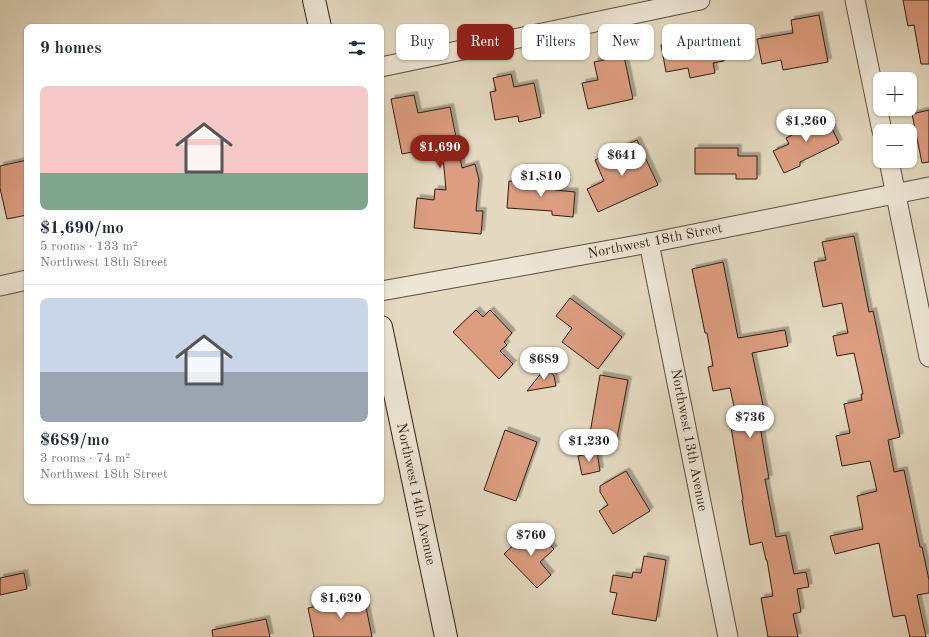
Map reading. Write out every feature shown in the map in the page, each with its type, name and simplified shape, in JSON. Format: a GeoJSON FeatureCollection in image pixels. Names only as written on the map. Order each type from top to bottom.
{"type":"FeatureCollection","features":[{"type":"Feature","properties":{"kind":"street"},"geometry":{"type":"LineString","coordinates":[[314,0],[319,24]]}},
{"type":"Feature","properties":{"kind":"street"},"geometry":{"type":"LineString","coordinates":[[384,66],[700,0]]}},
{"type":"Feature","properties":{"kind":"street"},"geometry":{"type":"LineString","coordinates":[[855,0],[881,124]]}},
{"type":"Feature","properties":{"kind":"street"},"geometry":{"type":"LineString","coordinates":[[891,168],[929,357]]}},
{"type":"Feature","properties":{"kind":"street","name":"Northwest 18th Street"},"geometry":{"type":"LineString","coordinates":[[384,290],[649,243],[929,187]]}},
{"type":"Feature","properties":{"kind":"street","name":"Northwest 13th Avenue"},"geometry":{"type":"LineString","coordinates":[[649,243],[728,637]]}},
{"type":"Feature","properties":{"kind":"street"},"geometry":{"type":"LineString","coordinates":[[0,286],[24,281]]}},
{"type":"Feature","properties":{"kind":"street","name":"Northwest 14th Avenue"},"geometry":{"type":"LineString","coordinates":[[384,341],[446,637]]}},
{"type":"Feature","properties":{"kind":"building"},"geometry":{"type":"Polygon","coordinates":[[[903,0],[929,0],[929,64],[921,64],[914,25],[908,26],[903,0]]]}},
{"type":"Feature","properties":{"kind":"building"},"geometry":{"type":"Polygon","coordinates":[[[819,15],[828,62],[783,70],[781,60],[762,64],[757,39],[793,33],[791,20],[819,15]]]}},
{"type":"Feature","properties":{"kind":"building"},"geometry":{"type":"Polygon","coordinates":[[[604,60],[625,60],[633,99],[588,109],[582,83],[598,80],[594,62],[604,60]]]}},
{"type":"Feature","properties":{"kind":"building"},"geometry":{"type":"Polygon","coordinates":[[[664,60],[724,60],[713,63],[715,73],[690,78],[688,68],[666,72],[664,60]]]}},
{"type":"Feature","properties":{"kind":"building"},"geometry":{"type":"Polygon","coordinates":[[[511,74],[514,87],[534,83],[541,117],[519,122],[518,116],[495,120],[490,92],[496,91],[493,78],[511,74]]]}},
{"type":"Feature","properties":{"kind":"building"},"geometry":{"type":"Polygon","coordinates":[[[414,95],[418,113],[450,107],[462,168],[475,164],[479,180],[476,211],[483,211],[481,234],[414,228],[417,198],[434,200],[435,189],[446,190],[442,146],[402,154],[391,99],[414,95]]]}},
{"type":"Feature","properties":{"kind":"building"},"geometry":{"type":"Polygon","coordinates":[[[929,110],[929,162],[922,163],[917,138],[917,124],[914,124],[912,116],[917,116],[917,113],[929,110]]]}},
{"type":"Feature","properties":{"kind":"building"},"geometry":{"type":"Polygon","coordinates":[[[812,116],[816,123],[827,118],[839,143],[800,162],[800,166],[784,173],[773,151],[789,144],[786,138],[796,133],[792,125],[812,116]]]}},
{"type":"Feature","properties":{"kind":"building"},"geometry":{"type":"Polygon","coordinates":[[[637,140],[658,185],[598,212],[587,189],[604,181],[595,160],[637,140]]]}},
{"type":"Feature","properties":{"kind":"building"},"geometry":{"type":"Polygon","coordinates":[[[695,148],[738,148],[738,156],[757,156],[757,179],[736,179],[736,174],[695,174],[695,148]]]}},
{"type":"Feature","properties":{"kind":"building"},"geometry":{"type":"Polygon","coordinates":[[[24,161],[24,216],[7,219],[0,188],[0,166],[24,161]]]}},
{"type":"Feature","properties":{"kind":"building"},"geometry":{"type":"Polygon","coordinates":[[[509,181],[555,184],[555,190],[575,192],[573,217],[552,215],[552,211],[507,208],[509,181]]]}},
{"type":"Feature","properties":{"kind":"building"},"geometry":{"type":"Polygon","coordinates":[[[854,236],[869,312],[873,311],[900,437],[888,440],[894,472],[904,470],[920,547],[922,547],[929,580],[929,593],[917,595],[926,637],[910,637],[905,615],[893,617],[879,543],[835,554],[830,536],[863,529],[857,496],[877,491],[870,461],[842,466],[836,436],[850,433],[844,404],[862,400],[861,394],[863,394],[854,353],[837,356],[833,336],[848,333],[842,303],[823,307],[814,262],[826,260],[822,242],[854,236]]]}},
{"type":"Feature","properties":{"kind":"building"},"geometry":{"type":"Polygon","coordinates":[[[723,262],[738,338],[785,330],[788,346],[752,353],[766,419],[759,420],[769,479],[765,479],[776,537],[786,535],[794,574],[806,572],[809,587],[797,589],[801,612],[793,614],[798,637],[768,637],[761,598],[773,596],[767,560],[762,542],[750,545],[730,421],[737,420],[730,388],[713,391],[708,367],[713,366],[692,269],[723,262]]]}},
{"type":"Feature","properties":{"kind":"building"},"geometry":{"type":"Polygon","coordinates":[[[570,298],[622,337],[598,369],[562,342],[572,328],[556,316],[570,298]]]}},
{"type":"Feature","properties":{"kind":"building"},"geometry":{"type":"Polygon","coordinates":[[[476,310],[483,317],[490,310],[512,333],[504,342],[507,345],[500,351],[513,364],[499,379],[453,332],[476,310]]]}},
{"type":"Feature","properties":{"kind":"building"},"geometry":{"type":"Polygon","coordinates":[[[546,367],[554,376],[556,386],[527,391],[546,367]]]}},
{"type":"Feature","properties":{"kind":"building"},"geometry":{"type":"Polygon","coordinates":[[[600,375],[628,380],[616,444],[589,439],[600,375]]]}},
{"type":"Feature","properties":{"kind":"building"},"geometry":{"type":"Polygon","coordinates":[[[505,430],[537,442],[516,501],[484,490],[505,430]]]}},
{"type":"Feature","properties":{"kind":"building"},"geometry":{"type":"Polygon","coordinates":[[[597,452],[600,471],[582,475],[578,456],[597,452]]]}},
{"type":"Feature","properties":{"kind":"building"},"geometry":{"type":"Polygon","coordinates":[[[626,471],[650,511],[613,534],[599,511],[608,505],[600,492],[600,486],[626,471]]]}},
{"type":"Feature","properties":{"kind":"building"},"geometry":{"type":"Polygon","coordinates":[[[533,527],[554,549],[540,562],[551,575],[537,588],[504,554],[533,527]]]}},
{"type":"Feature","properties":{"kind":"building"},"geometry":{"type":"Polygon","coordinates":[[[644,556],[666,560],[656,621],[612,614],[617,593],[610,592],[613,575],[632,578],[633,572],[641,573],[644,556]]]}},
{"type":"Feature","properties":{"kind":"building"},"geometry":{"type":"Polygon","coordinates":[[[24,573],[27,589],[0,595],[0,578],[24,573]]]}},
{"type":"Feature","properties":{"kind":"building"},"geometry":{"type":"Polygon","coordinates":[[[364,597],[372,637],[314,637],[308,608],[364,597]]]}},
{"type":"Feature","properties":{"kind":"building"},"geometry":{"type":"Polygon","coordinates":[[[266,619],[270,637],[213,637],[212,630],[266,619]]]}}]}
